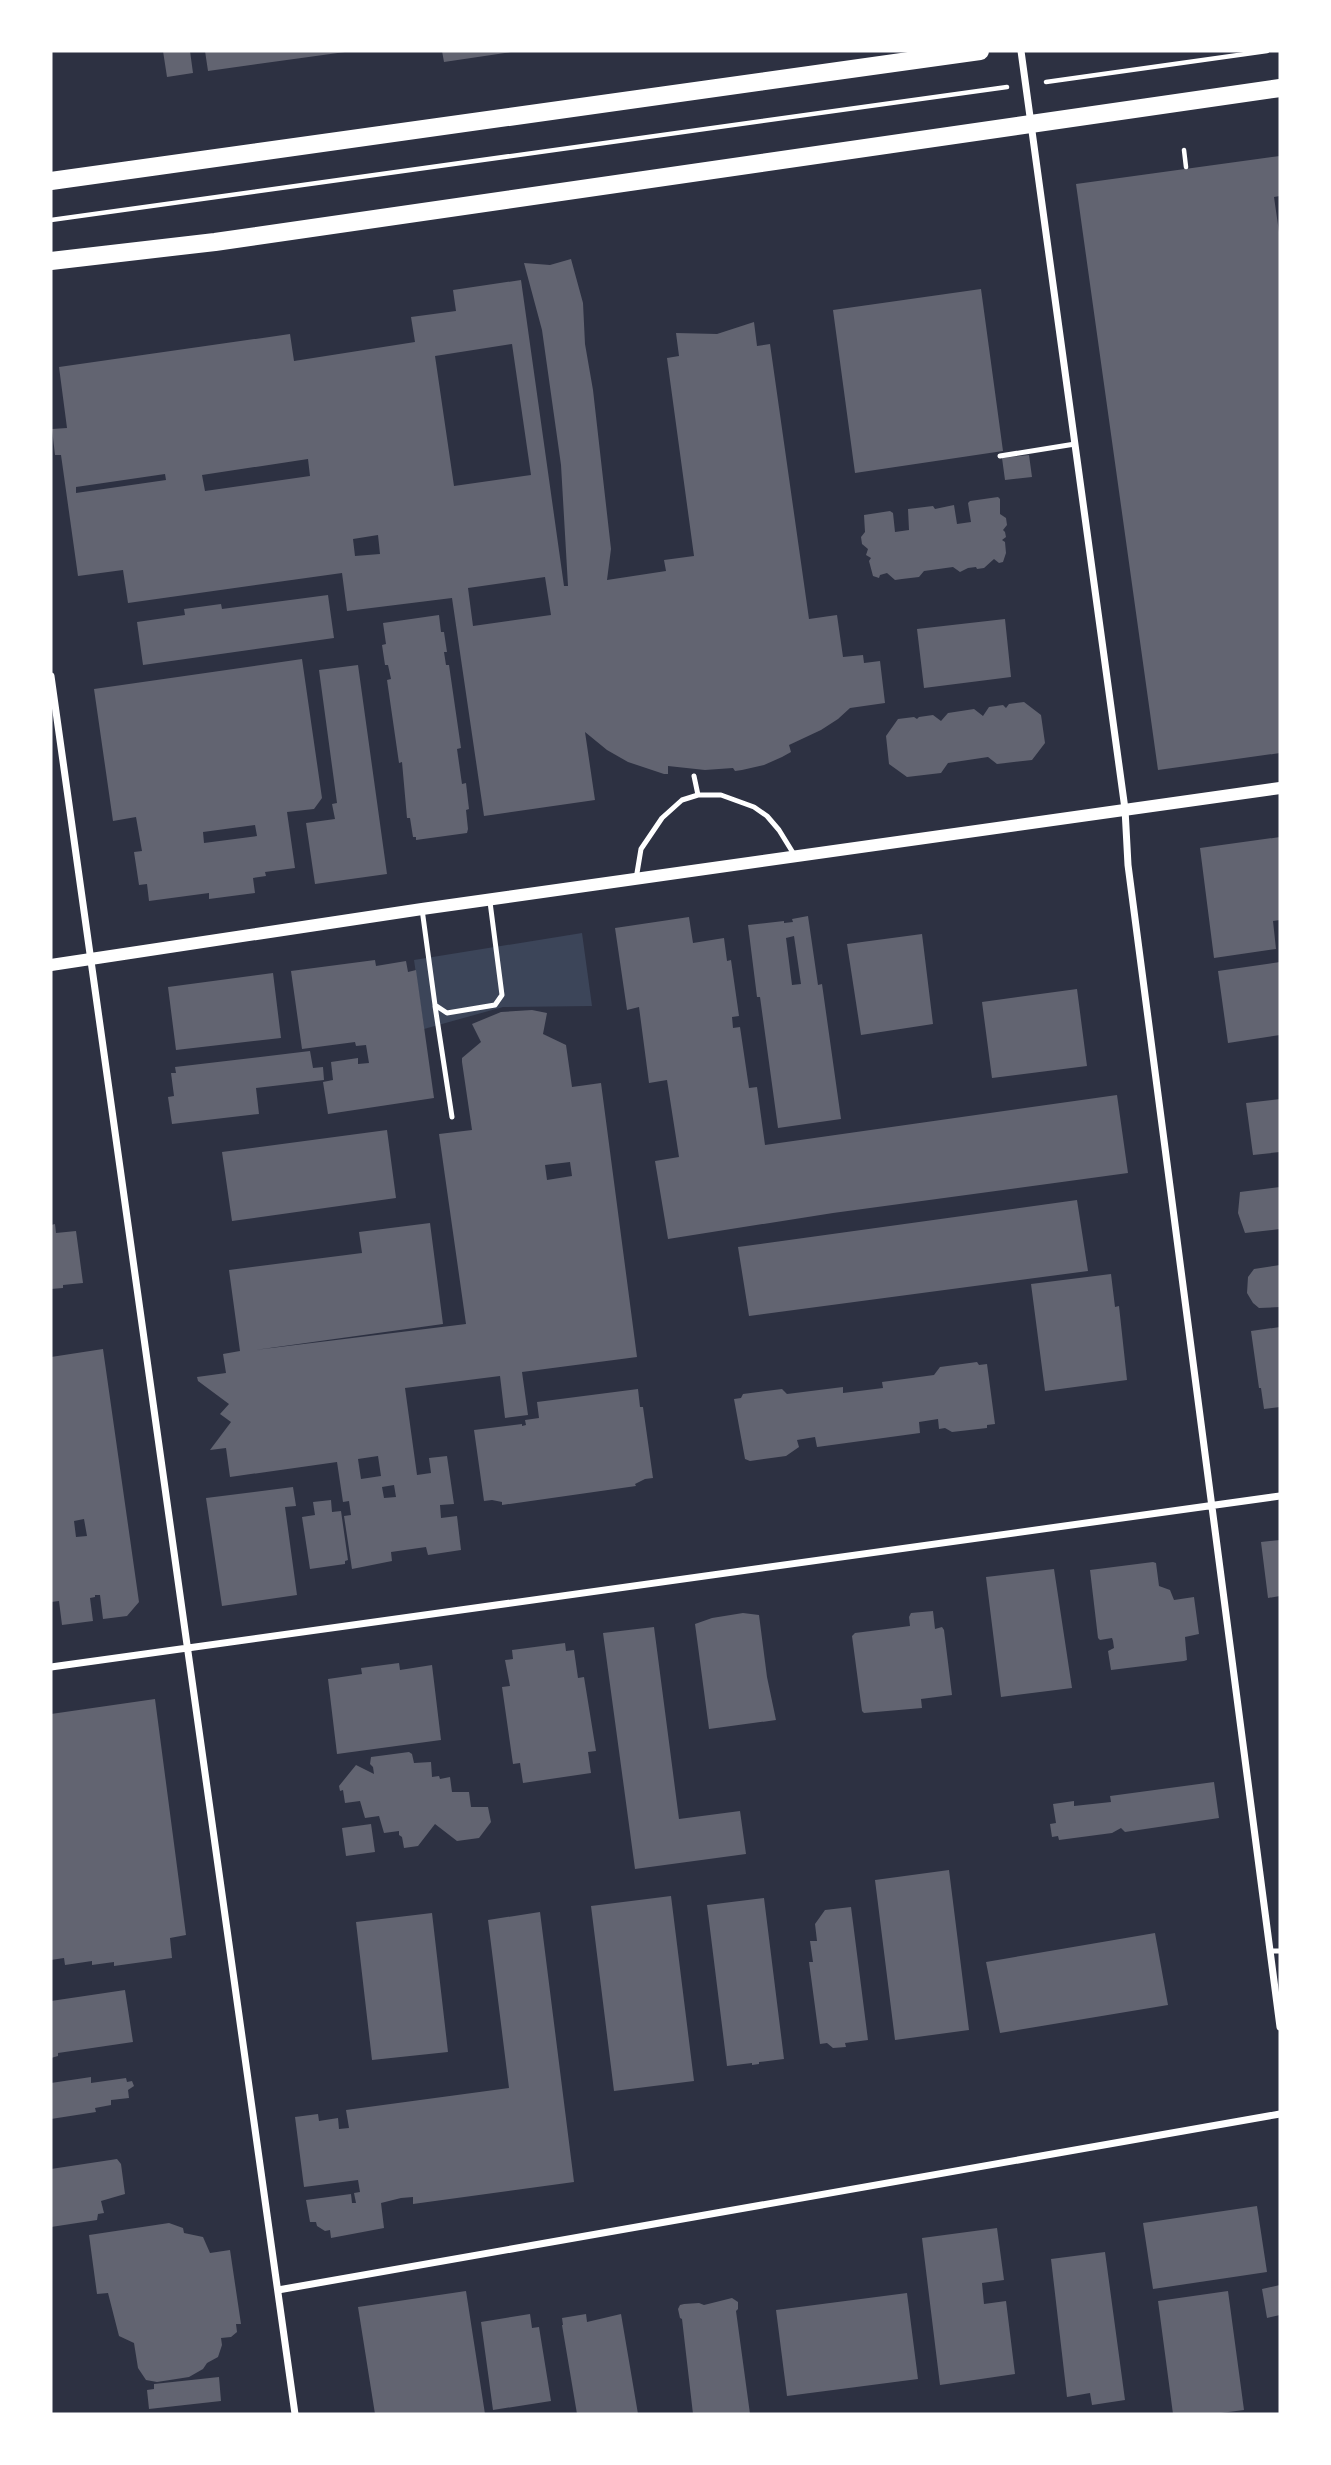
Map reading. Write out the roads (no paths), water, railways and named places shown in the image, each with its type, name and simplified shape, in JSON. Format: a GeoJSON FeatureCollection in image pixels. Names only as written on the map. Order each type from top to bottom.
{"type":"FeatureCollection","features":[{"type":"Feature","properties":{"kind":"main road"},"geometry":{"type":"LineString","coordinates":[[51,181],[980,51]]}},
{"type":"Feature","properties":{"kind":"main road"},"geometry":{"type":"LineString","coordinates":[[51,261],[215,242],[1280,88]]}},
{"type":"Feature","properties":{"kind":"street"},"geometry":{"type":"LineString","coordinates":[[1021,51],[1125,810],[1128,865],[1280,2026]]}},
{"type":"Feature","properties":{"kind":"street"},"geometry":{"type":"LineString","coordinates":[[51,676],[295,2414]]}},
{"type":"Feature","properties":{"kind":"street"},"geometry":{"type":"LineString","coordinates":[[51,965],[422,909],[1280,788]]}},
{"type":"Feature","properties":{"kind":"street"},"geometry":{"type":"LineString","coordinates":[[51,1667],[1280,1496]]}},
{"type":"Feature","properties":{"kind":"street"},"geometry":{"type":"LineString","coordinates":[[278,2290],[1280,2114]]}},
{"type":"Feature","properties":{"kind":"lane"},"geometry":{"type":"LineString","coordinates":[[1000,456],[1075,444]]}},
{"type":"Feature","properties":{"kind":"lane"},"geometry":{"type":"LineString","coordinates":[[694,776],[698,795]]}},
{"type":"Feature","properties":{"kind":"lane"},"geometry":{"type":"LineString","coordinates":[[636,879],[640,849],[662,818],[682,800],[698,795],[721,795],[754,807],[773,823],[795,856]]}},
{"type":"Feature","properties":{"kind":"lane"},"geometry":{"type":"LineString","coordinates":[[435,1005],[447,1013],[495,1005],[502,995],[489,900]]}},
{"type":"Feature","properties":{"kind":"lane"},"geometry":{"type":"LineString","coordinates":[[422,909],[452,1117]]}},
{"type":"Feature","properties":{"kind":"lane"},"geometry":{"type":"LineString","coordinates":[[1270,1951],[1280,1951]]}}]}
